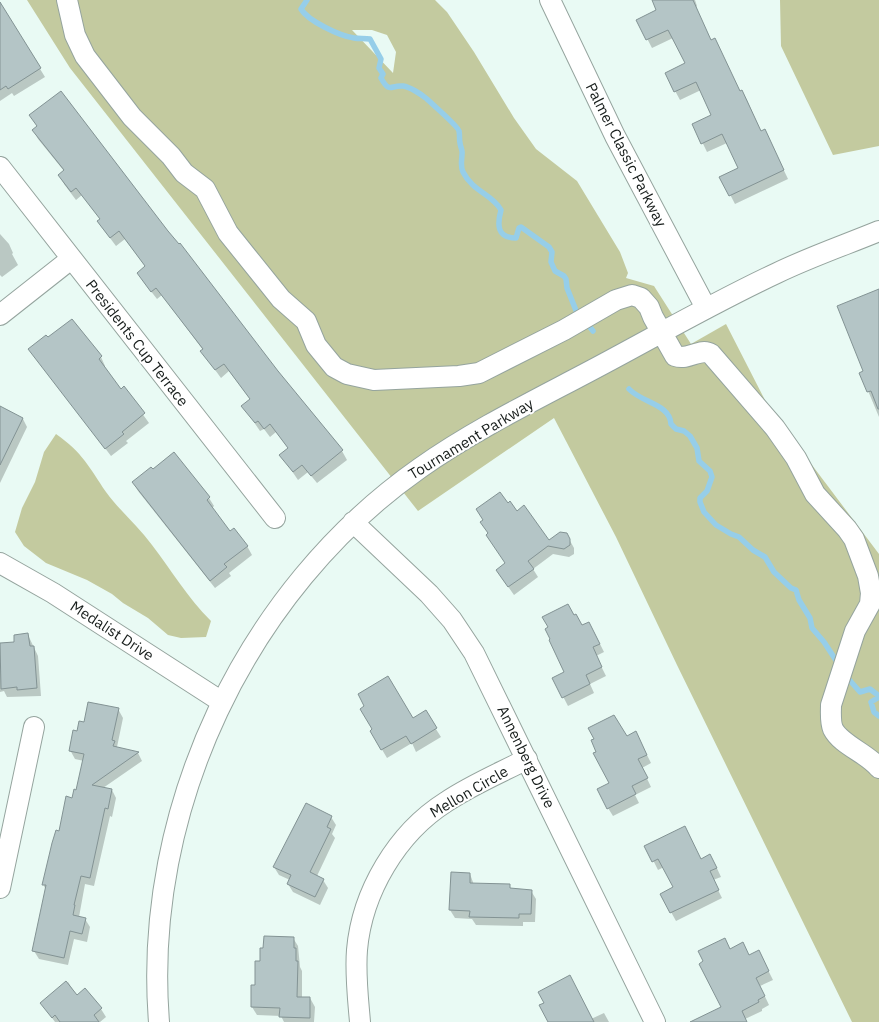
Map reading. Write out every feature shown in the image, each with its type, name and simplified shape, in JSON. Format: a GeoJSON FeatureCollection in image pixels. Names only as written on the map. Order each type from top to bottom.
{"type":"FeatureCollection","features":[{"type":"Feature","properties":{"kind":"street"},"geometry":{"type":"LineString","coordinates":[[67,0],[78,45],[95,70],[132,117],[184,173],[206,189],[228,233],[281,300],[306,321],[316,345],[334,367],[347,374],[374,380],[459,376],[479,373],[564,330],[616,300],[632,295],[641,298],[649,307],[675,356],[682,358],[702,352],[712,354],[775,428],[796,458],[815,494],[850,534],[868,576],[871,593],[870,604],[855,631],[831,706],[832,728],[837,736],[866,756],[879,768]]}},
{"type":"Feature","properties":{"kind":"street","name":"Palmer Classic Parkway"},"geometry":{"type":"LineString","coordinates":[[550,0],[615,136],[706,308]]}},
{"type":"Feature","properties":{"kind":"street","name":"Presidents Cup Terrace"},"geometry":{"type":"LineString","coordinates":[[0,167],[275,518]]}},
{"type":"Feature","properties":{"kind":"street","name":"Tournament Parkway"},"geometry":{"type":"LineString","coordinates":[[159,1022],[157,964],[160,913],[168,861],[181,807],[200,750],[222,702],[251,649],[282,604],[353,522],[419,468],[521,407],[779,271],[879,231]]}},
{"type":"Feature","properties":{"kind":"street"},"geometry":{"type":"LineString","coordinates":[[0,315],[71,259]]}},
{"type":"Feature","properties":{"kind":"street","name":"Annenberg Drive"},"geometry":{"type":"LineString","coordinates":[[353,522],[428,594],[452,620],[474,653],[656,1022]]}},
{"type":"Feature","properties":{"kind":"street","name":"Medalist Drive"},"geometry":{"type":"LineString","coordinates":[[0,563],[53,593],[222,702]]}},
{"type":"Feature","properties":{"kind":"street"},"geometry":{"type":"LineString","coordinates":[[0,888],[34,727]]}},
{"type":"Feature","properties":{"kind":"street","name":"Mellon Circle"},"geometry":{"type":"LineString","coordinates":[[360,1022],[356,975],[357,949],[362,921],[372,892],[386,864],[404,839],[423,819],[445,802],[527,759]]}},
{"type":"Feature","properties":{"kind":"green space"},"geometry":{"type":"Polygon","coordinates":[[[27,0],[435,0],[447,12],[514,118],[536,149],[577,181],[620,252],[628,273],[626,278],[654,286],[691,344],[726,324],[769,408],[879,554],[879,1022],[852,1022],[616,537],[554,418],[418,511],[70,68],[27,0]],[[352,30],[393,73],[396,52],[387,35],[372,30],[352,30]]]}},
{"type":"Feature","properties":{"kind":"green space"},"geometry":{"type":"Polygon","coordinates":[[[780,0],[879,0],[879,146],[833,155],[781,46],[780,0]]]}},
{"type":"Feature","properties":{"kind":"green space"},"geometry":{"type":"Polygon","coordinates":[[[56,434],[85,461],[111,499],[147,538],[187,593],[211,621],[206,637],[181,638],[168,635],[148,618],[112,594],[87,580],[46,563],[24,546],[15,532],[22,508],[35,482],[44,452],[56,434]]]}},
{"type":"Feature","properties":{"kind":"building"},"geometry":{"type":"Polygon","coordinates":[[[652,0],[693,0],[711,40],[715,38],[740,91],[742,90],[761,131],[765,129],[784,170],[729,196],[719,177],[738,168],[722,134],[701,144],[692,124],[711,115],[696,82],[674,92],[665,73],[685,63],[668,30],[646,40],[636,20],[656,10],[652,0]]]}},
{"type":"Feature","properties":{"kind":"building"},"geometry":{"type":"Polygon","coordinates":[[[0,2],[41,68],[8,89],[6,86],[0,90],[0,2]]]}},
{"type":"Feature","properties":{"kind":"building"},"geometry":{"type":"Polygon","coordinates":[[[61,91],[168,231],[180,243],[278,371],[343,450],[311,476],[302,465],[293,472],[279,455],[288,448],[270,424],[264,429],[258,421],[255,423],[241,406],[250,399],[224,364],[215,370],[200,351],[203,349],[156,288],[151,292],[137,273],[145,266],[119,231],[110,238],[97,221],[100,219],[76,188],[71,192],[58,175],[64,170],[32,130],[37,126],[29,115],[61,91]]]}},
{"type":"Feature","properties":{"kind":"building"},"geometry":{"type":"Polygon","coordinates":[[[879,289],[878,409],[871,391],[867,392],[859,373],[863,371],[837,306],[879,289]]]}},
{"type":"Feature","properties":{"kind":"building"},"geometry":{"type":"Polygon","coordinates":[[[72,319],[102,356],[99,359],[121,389],[124,386],[145,413],[122,432],[124,434],[105,449],[28,349],[72,319]]]}},
{"type":"Feature","properties":{"kind":"building"},"geometry":{"type":"Polygon","coordinates":[[[0,406],[23,418],[0,465],[0,406]]]}},
{"type":"Feature","properties":{"kind":"building"},"geometry":{"type":"Polygon","coordinates":[[[174,452],[210,497],[207,500],[230,531],[234,528],[248,546],[224,564],[227,567],[210,581],[132,482],[151,467],[153,469],[174,452]]]}},
{"type":"Feature","properties":{"kind":"building"},"geometry":{"type":"Polygon","coordinates":[[[500,492],[517,511],[524,505],[549,540],[560,532],[567,533],[570,539],[570,545],[564,549],[548,546],[528,561],[534,569],[508,587],[496,570],[505,563],[486,535],[488,533],[480,522],[483,520],[476,509],[500,492]]]}},
{"type":"Feature","properties":{"kind":"building"},"geometry":{"type":"Polygon","coordinates":[[[568,604],[582,625],[589,622],[600,644],[593,647],[602,667],[586,675],[590,684],[562,698],[552,678],[564,672],[549,640],[545,629],[548,627],[542,617],[568,604]]]}},
{"type":"Feature","properties":{"kind":"building"},"geometry":{"type":"Polygon","coordinates":[[[28,633],[30,646],[34,646],[37,688],[17,690],[17,687],[1,689],[0,643],[14,642],[14,635],[28,633]]]}},
{"type":"Feature","properties":{"kind":"building"},"geometry":{"type":"Polygon","coordinates":[[[388,676],[413,718],[426,710],[437,728],[411,744],[406,736],[381,750],[370,731],[372,729],[360,709],[364,706],[358,694],[388,676]]]}},
{"type":"Feature","properties":{"kind":"building"},"geometry":{"type":"Polygon","coordinates":[[[88,702],[119,708],[112,740],[115,741],[113,746],[139,752],[92,785],[112,789],[108,809],[105,808],[90,878],[81,876],[74,905],[73,915],[86,918],[82,934],[70,931],[64,958],[32,951],[46,885],[42,885],[52,843],[56,830],[59,831],[66,796],[72,798],[74,789],[76,790],[84,754],[69,751],[73,730],[77,731],[79,721],[84,722],[88,702]]]}},
{"type":"Feature","properties":{"kind":"building"},"geometry":{"type":"Polygon","coordinates":[[[614,715],[627,736],[636,731],[647,755],[638,759],[648,778],[632,786],[636,794],[607,809],[597,789],[609,783],[593,753],[596,752],[591,740],[594,739],[588,728],[614,715]]]}},
{"type":"Feature","properties":{"kind":"building"},"geometry":{"type":"Polygon","coordinates":[[[306,803],[332,816],[327,827],[331,829],[310,872],[324,879],[315,897],[287,884],[291,875],[273,867],[306,803]]]}},
{"type":"Feature","properties":{"kind":"building"},"geometry":{"type":"Polygon","coordinates":[[[685,826],[701,859],[710,854],[717,868],[710,871],[719,890],[670,913],[660,894],[673,887],[658,859],[652,862],[644,846],[685,826]]]}},
{"type":"Feature","properties":{"kind":"building"},"geometry":{"type":"Polygon","coordinates":[[[451,872],[470,873],[470,883],[510,884],[510,888],[532,890],[531,914],[519,914],[519,918],[469,917],[470,911],[449,910],[451,872]]]}},
{"type":"Feature","properties":{"kind":"building"},"geometry":{"type":"Polygon","coordinates":[[[264,936],[294,937],[296,961],[298,961],[297,997],[310,997],[310,1018],[279,1017],[280,1008],[251,1007],[251,985],[255,985],[255,961],[260,961],[260,948],[263,948],[264,936]]]}},
{"type":"Feature","properties":{"kind":"building"},"geometry":{"type":"Polygon","coordinates":[[[725,938],[730,949],[743,942],[749,955],[759,950],[769,971],[756,978],[765,996],[758,1000],[759,1002],[742,1011],[747,1022],[690,1022],[721,1007],[699,964],[703,961],[698,951],[725,938]]]}},
{"type":"Feature","properties":{"kind":"building"},"geometry":{"type":"Polygon","coordinates":[[[570,975],[594,1022],[548,1022],[539,1005],[544,1003],[538,992],[570,975]]]}},
{"type":"Feature","properties":{"kind":"building"},"geometry":{"type":"Polygon","coordinates":[[[66,981],[77,995],[85,988],[102,1008],[94,1015],[99,1022],[60,1022],[55,1015],[52,1018],[40,1003],[66,981]]]}},
{"type":"Feature","properties":{"kind":"waterway"},"geometry":{"type":"LineString","coordinates":[[307,0],[301,9],[317,23],[348,37],[370,39],[381,59],[379,68],[383,74],[381,78],[386,86],[391,88],[403,86],[415,91],[427,99],[458,128],[462,151],[461,165],[467,179],[493,200],[501,210],[499,225],[500,230],[505,236],[516,238],[521,227],[549,247],[552,252],[551,262],[555,271],[566,279],[567,288],[577,313]]}},
{"type":"Feature","properties":{"kind":"waterway"},"geometry":{"type":"LineString","coordinates":[[585,321],[593,331]]}},
{"type":"Feature","properties":{"kind":"waterway"},"geometry":{"type":"LineString","coordinates":[[629,389],[634,394],[661,408],[666,412],[671,424],[676,429],[684,431],[690,436],[697,448],[699,461],[710,471],[712,477],[707,491],[700,498],[704,512],[716,525],[739,537],[753,550],[765,557],[774,572],[791,588],[796,590],[799,600],[810,618],[812,628],[839,665]]}},
{"type":"Feature","properties":{"kind":"waterway"},"geometry":{"type":"LineString","coordinates":[[845,675],[860,692],[870,689],[879,696]]}},
{"type":"Feature","properties":{"kind":"waterway"},"geometry":{"type":"LineString","coordinates":[[879,697],[871,702],[874,712],[879,716]]}}]}
